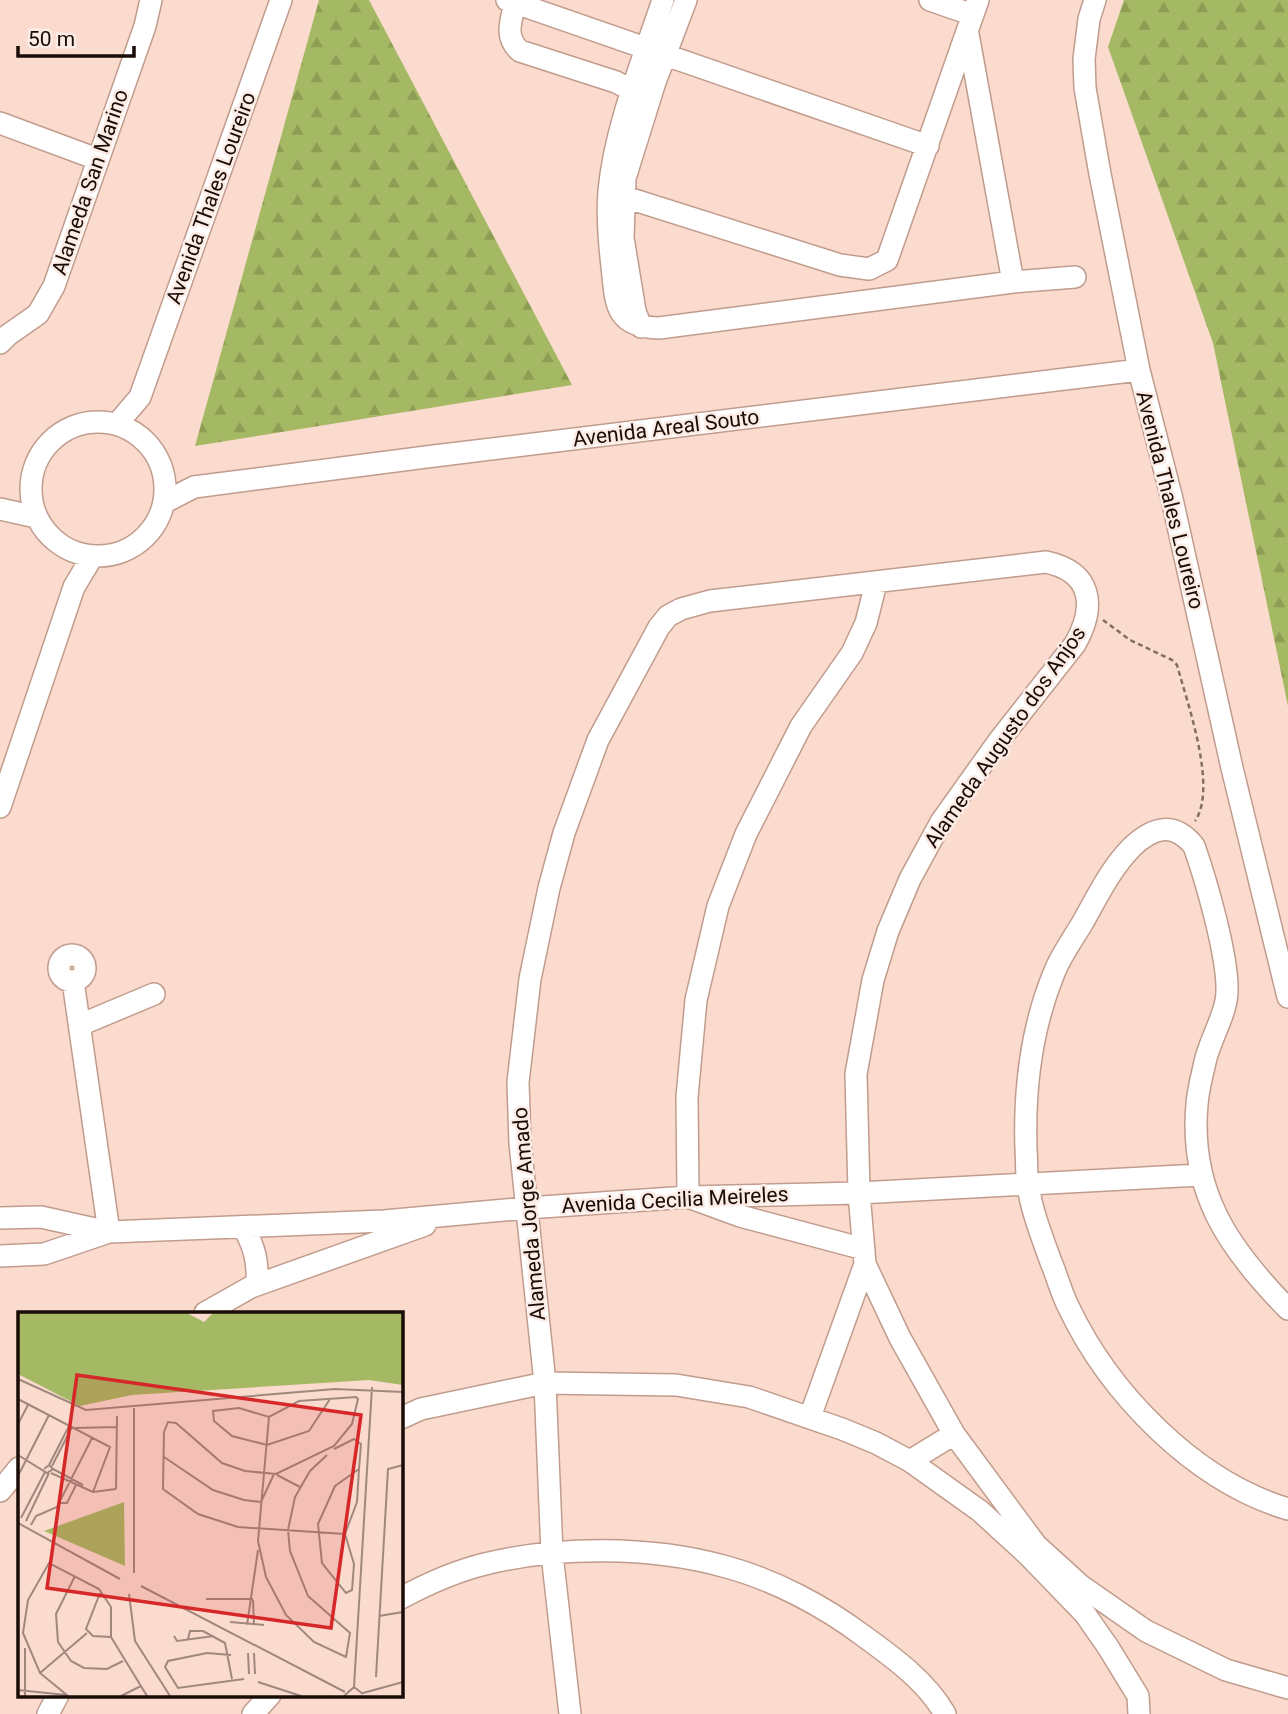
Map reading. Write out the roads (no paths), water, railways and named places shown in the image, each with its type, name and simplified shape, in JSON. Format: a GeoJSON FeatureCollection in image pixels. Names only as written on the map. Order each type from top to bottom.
{"type":"FeatureCollection","features":[{"type":"Feature","properties":{"kind":"street","name":"Alameda San Marino"},"geometry":{"type":"LineString","coordinates":[[0,344],[22,323],[38,314],[54,286],[145,26],[151,0]]}},
{"type":"Feature","properties":{"kind":"street","name":"Avenida Thales Loureiro"},"geometry":{"type":"LineString","coordinates":[[117,425],[139,397],[281,0]]}},
{"type":"Feature","properties":{"kind":"street"},"geometry":{"type":"LineString","coordinates":[[616,195],[629,162],[656,51],[663,0]]}},
{"type":"Feature","properties":{"kind":"street"},"geometry":{"type":"LineString","coordinates":[[686,0],[632,91],[614,158],[616,195],[635,311],[641,327],[659,328],[1013,282],[1075,277]]}},
{"type":"Feature","properties":{"kind":"street"},"geometry":{"type":"LineString","coordinates":[[930,0],[973,16]]}},
{"type":"Feature","properties":{"kind":"street","name":"Avenida Thales Loureiro"},"geometry":{"type":"LineString","coordinates":[[1095,0],[1089,19],[1084,59],[1085,88],[1139,370],[1172,499],[1232,768],[1288,997]]}},
{"type":"Feature","properties":{"kind":"street"},"geometry":{"type":"LineString","coordinates":[[632,91],[617,82],[520,51],[514,46],[510,36],[511,1],[928,146]]}},
{"type":"Feature","properties":{"kind":"street"},"geometry":{"type":"LineString","coordinates":[[616,195],[840,265],[869,269],[887,260],[973,16]]}},
{"type":"Feature","properties":{"kind":"street"},"geometry":{"type":"LineString","coordinates":[[973,16],[1013,282]]}},
{"type":"Feature","properties":{"kind":"street"},"geometry":{"type":"LineString","coordinates":[[0,123],[97,159]]}},
{"type":"Feature","properties":{"kind":"street"},"geometry":{"type":"LineString","coordinates":[[0,317],[22,323]]}},
{"type":"Feature","properties":{"kind":"street","name":"Avenida Areal Souto"},"geometry":{"type":"LineString","coordinates":[[165,502],[194,487],[1139,370]]}},
{"type":"Feature","properties":{"kind":"street","name":"Avenida Thales Loureiro"},"geometry":{"type":"LineString","coordinates":[[139,397],[140,436]]}},
{"type":"Feature","properties":{"kind":"street"},"geometry":{"type":"LineString","coordinates":[[88,422],[117,425],[140,436],[153,450],[165,478],[165,502],[158,521],[146,537],[130,549],[112,556],[92,557],[66,549],[49,535],[36,517],[31,481],[41,453],[61,433],[88,422]]}},
{"type":"Feature","properties":{"kind":"street","name":"Avenida Areal Souto"},"geometry":{"type":"LineString","coordinates":[[165,478],[194,487]]}},
{"type":"Feature","properties":{"kind":"street"},"geometry":{"type":"LineString","coordinates":[[0,507],[31,496]]}},
{"type":"Feature","properties":{"kind":"street"},"geometry":{"type":"LineString","coordinates":[[0,507],[36,517]]}},
{"type":"Feature","properties":{"kind":"street"},"geometry":{"type":"LineString","coordinates":[[66,549],[74,587]]}},
{"type":"Feature","properties":{"kind":"street"},"geometry":{"type":"LineString","coordinates":[[0,807],[74,587],[92,557]]}},
{"type":"Feature","properties":{"kind":"street","name":"Alameda Augusto dos Anjos"},"geometry":{"type":"LineString","coordinates":[[668,616],[681,609],[710,601],[1045,562],[1072,572],[1082,583],[1089,608],[1085,626],[1075,644],[998,742],[941,822],[909,879],[888,931],[873,980],[856,1074],[859,1193],[864,1256],[893,1324],[954,1434],[1036,1545],[1080,1585],[1092,1606],[1129,1621],[1226,1670],[1288,1688]]}},
{"type":"Feature","properties":{"kind":"street"},"geometry":{"type":"LineString","coordinates":[[864,1256],[688,1197],[687,1097],[696,1000],[718,906],[746,834],[801,726],[852,653],[866,623],[876,583]]}},
{"type":"Feature","properties":{"kind":"street","name":"Alameda Jorge Amado"},"geometry":{"type":"LineString","coordinates":[[570,1714],[552,1554],[545,1383],[520,1143],[518,1082],[530,979],[549,888],[564,833],[598,740],[652,638],[668,616]]}},
{"type":"Feature","properties":{"kind":"street"},"geometry":{"type":"LineString","coordinates":[[1288,1310],[1242,1260],[1217,1220],[1200,1175],[1196,1138],[1197,1102],[1207,1055],[1224,1008],[1227,991],[1221,946],[1194,846],[1185,835],[1171,829],[1157,830],[1146,834],[1130,849],[1106,883],[1055,971],[1038,1021],[1028,1070],[1025,1123],[1027,1185],[1041,1237],[1068,1306],[1100,1363],[1124,1393],[1167,1437],[1222,1478],[1288,1509]]}},
{"type":"Feature","properties":{"kind":"street"},"geometry":{"type":"LineString","coordinates":[[73,981],[109,1232]]}},
{"type":"Feature","properties":{"kind":"street"},"geometry":{"type":"LineString","coordinates":[[80,1025],[155,994]]}},
{"type":"Feature","properties":{"kind":"street","name":"Avenida Cecilia Meireles"},"geometry":{"type":"LineString","coordinates":[[0,1218],[41,1217],[109,1232],[384,1221],[688,1197],[859,1193],[1200,1175]]}},
{"type":"Feature","properties":{"kind":"street","name":"Avenida Cecilia Meireles"},"geometry":{"type":"LineString","coordinates":[[0,1207],[41,1209],[54,1222]]}},
{"type":"Feature","properties":{"kind":"street"},"geometry":{"type":"LineString","coordinates":[[207,1312],[257,1284],[457,1214]]}},
{"type":"Feature","properties":{"kind":"street","name":"Avenida Cecilia Meireles"},"geometry":{"type":"LineString","coordinates":[[0,1231],[42,1228],[54,1222]]}},
{"type":"Feature","properties":{"kind":"street"},"geometry":{"type":"LineString","coordinates":[[243,1227],[253,1243],[257,1257],[257,1284]]}},
{"type":"Feature","properties":{"kind":"street","name":"Avenida Cecilia Meireles"},"geometry":{"type":"LineString","coordinates":[[1,1254],[44,1254],[109,1232]]}},
{"type":"Feature","properties":{"kind":"street","name":"Alameda Augusto dos Anjos"},"geometry":{"type":"LineString","coordinates":[[810,1417],[848,1315],[864,1256]]}},
{"type":"Feature","properties":{"kind":"street"},"geometry":{"type":"LineString","coordinates":[[848,1315],[880,1318],[893,1324]]}},
{"type":"Feature","properties":{"kind":"street"},"geometry":{"type":"LineString","coordinates":[[402,1418],[421,1409],[545,1383],[676,1385],[748,1396],[876,1443],[910,1461],[980,1511],[1028,1555],[1092,1606],[1108,1647],[1138,1696],[1139,1714]]}},
{"type":"Feature","properties":{"kind":"street"},"geometry":{"type":"LineString","coordinates":[[910,1461],[954,1434]]}},
{"type":"Feature","properties":{"kind":"street"},"geometry":{"type":"LineString","coordinates":[[0,1491],[18,1469]]}},
{"type":"Feature","properties":{"kind":"street"},"geometry":{"type":"LineString","coordinates":[[402,1598],[484,1564],[552,1554],[604,1550],[672,1556],[723,1566],[762,1581],[842,1620],[894,1658],[920,1682],[945,1714]]}},
{"type":"Feature","properties":{"kind":"street"},"geometry":{"type":"LineString","coordinates":[[1108,1647],[1129,1621]]}},
{"type":"Feature","properties":{"kind":"street"},"geometry":{"type":"LineString","coordinates":[[48,1714],[57,1696]]}},
{"type":"Feature","properties":{"kind":"street"},"geometry":{"type":"LineString","coordinates":[[253,1714],[269,1696]]}}]}
